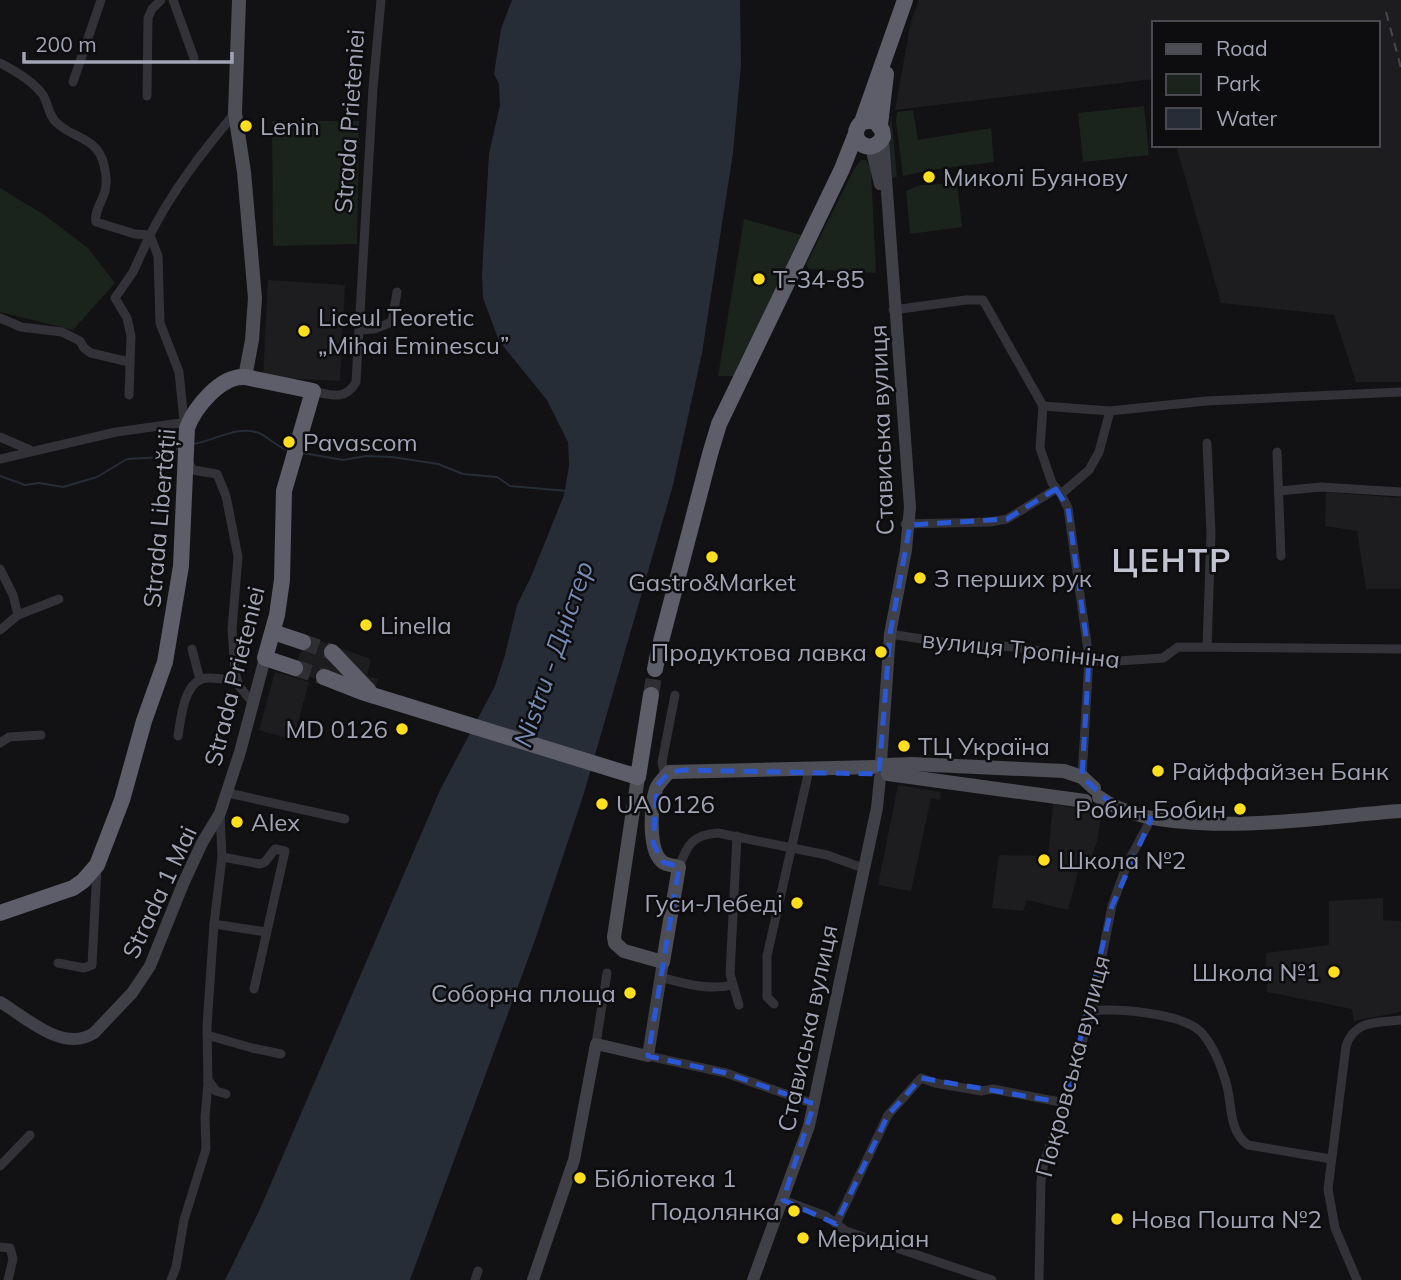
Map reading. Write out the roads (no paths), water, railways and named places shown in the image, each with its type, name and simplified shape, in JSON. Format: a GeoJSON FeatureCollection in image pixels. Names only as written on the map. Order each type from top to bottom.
{"type":"FeatureCollection","features":[{"type":"Feature","properties":{"kind":"highway"},"geometry":{"type":"LineString","coordinates":[[655,669],[719,424],[842,169],[905,0]]}},
{"type":"Feature","properties":{"kind":"highway"},"geometry":{"type":"LineString","coordinates":[[842,169],[876,139],[890,44]]}},
{"type":"Feature","properties":{"kind":"highway"},"geometry":{"type":"LineString","coordinates":[[859,129],[874,120],[876,139]]}},
{"type":"Feature","properties":{"kind":"highway"},"geometry":{"type":"LineString","coordinates":[[859,129],[859,144],[876,139]]}},
{"type":"Feature","properties":{"kind":"highway"},"geometry":{"type":"LineString","coordinates":[[245,377],[313,391]]}},
{"type":"Feature","properties":{"kind":"highway","name":"Strada Libertății"},"geometry":{"type":"LineString","coordinates":[[0,913],[74,888],[97,865],[122,800],[167,652],[181,566],[187,421],[228,379],[245,377]]}},
{"type":"Feature","properties":{"kind":"highway","name":"Strada Prieteniei"},"geometry":{"type":"LineString","coordinates":[[265,658],[273,632],[282,580],[284,491],[313,391]]}},
{"type":"Feature","properties":{"kind":"highway"},"geometry":{"type":"LineString","coordinates":[[273,632],[303,642]]}},
{"type":"Feature","properties":{"kind":"highway"},"geometry":{"type":"LineString","coordinates":[[332,652],[370,693]]}},
{"type":"Feature","properties":{"kind":"highway"},"geometry":{"type":"LineString","coordinates":[[265,658],[295,668]]}},
{"type":"Feature","properties":{"kind":"highway"},"geometry":{"type":"LineString","coordinates":[[324,677],[638,777],[651,695]]}},
{"type":"Feature","properties":{"kind":"main road"},"geometry":{"type":"LineString","coordinates":[[239,0],[235,113],[244,172],[255,298],[252,340],[245,377]]}},
{"type":"Feature","properties":{"kind":"main road","name":"Стависька вулиця"},"geometry":{"type":"LineString","coordinates":[[752,1280],[783,1200],[814,1104],[877,808],[890,634],[907,525],[894,310],[876,139]]}},
{"type":"Feature","properties":{"kind":"main road","name":"Стависька вулиця"},"geometry":{"type":"LineString","coordinates":[[880,769],[886,633],[907,525]]}},
{"type":"Feature","properties":{"kind":"main road","name":"Strada Prieteniei"},"geometry":{"type":"LineString","coordinates":[[220,813],[228,793],[265,658]]}},
{"type":"Feature","properties":{"kind":"main road"},"geometry":{"type":"LineString","coordinates":[[533,1280],[574,1160],[596,1044],[648,1056],[679,867],[663,863],[653,843],[653,806],[657,786],[669,772],[685,770],[809,773],[880,769],[912,764],[1064,771],[1082,777],[1092,795]]}},
{"type":"Feature","properties":{"kind":"main road"},"geometry":{"type":"LineString","coordinates":[[880,769],[1092,795],[1108,804],[1151,819],[1256,824],[1401,811]]}},
{"type":"Feature","properties":{"kind":"main road"},"geometry":{"type":"LineString","coordinates":[[638,777],[614,937],[618,948],[663,962]]}},
{"type":"Feature","properties":{"kind":"main road","name":"Strada 1 Mai"},"geometry":{"type":"LineString","coordinates":[[0,1002],[62,1038],[80,1040],[94,1033],[132,993],[150,966],[187,874],[220,813]]}},
{"type":"Feature","properties":{"kind":"street"},"geometry":{"type":"LineString","coordinates":[[73,82],[101,0]]}},
{"type":"Feature","properties":{"kind":"street"},"geometry":{"type":"LineString","coordinates":[[146,96],[148,18],[161,0]]}},
{"type":"Feature","properties":{"kind":"street"},"geometry":{"type":"LineString","coordinates":[[173,0],[194,58]]}},
{"type":"Feature","properties":{"kind":"street","name":"Strada Prieteniei"},"geometry":{"type":"LineString","coordinates":[[313,391],[339,396],[346,394],[354,387],[359,363],[367,178],[381,0]]}},
{"type":"Feature","properties":{"kind":"street"},"geometry":{"type":"LineString","coordinates":[[0,63],[24,77],[42,94],[51,117],[57,123],[88,140],[98,149],[104,163],[106,189],[95,217],[96,222],[135,234],[150,235]]}},
{"type":"Feature","properties":{"kind":"street"},"geometry":{"type":"LineString","coordinates":[[129,394],[131,337],[127,318],[116,298],[134,272],[150,235],[176,190],[235,113]]}},
{"type":"Feature","properties":{"kind":"street"},"geometry":{"type":"LineString","coordinates":[[0,459],[138,427],[187,421],[179,372],[160,323],[158,256],[150,235]]}},
{"type":"Feature","properties":{"kind":"street"},"geometry":{"type":"LineString","coordinates":[[360,330],[374,329],[392,322],[397,292]]}},
{"type":"Feature","properties":{"kind":"street"},"geometry":{"type":"LineString","coordinates":[[894,310],[966,299],[983,300],[1043,406],[1040,448],[1052,483],[1068,508],[1089,658],[1082,777]]}},
{"type":"Feature","properties":{"kind":"street"},"geometry":{"type":"LineString","coordinates":[[0,318],[21,327],[62,332],[80,341],[91,353],[130,362]]}},
{"type":"Feature","properties":{"kind":"street"},"geometry":{"type":"LineString","coordinates":[[1043,406],[1110,411],[1206,401],[1401,392]]}},
{"type":"Feature","properties":{"kind":"street"},"geometry":{"type":"LineString","coordinates":[[907,525],[1007,519],[1059,492],[1089,470],[1099,452],[1110,411]]}},
{"type":"Feature","properties":{"kind":"street"},"geometry":{"type":"LineString","coordinates":[[0,437],[30,450]]}},
{"type":"Feature","properties":{"kind":"street"},"geometry":{"type":"LineString","coordinates":[[1207,443],[1211,533],[1208,647]]}},
{"type":"Feature","properties":{"kind":"street"},"geometry":{"type":"LineString","coordinates":[[1278,452],[1281,556]]}},
{"type":"Feature","properties":{"kind":"street"},"geometry":{"type":"LineString","coordinates":[[185,457],[193,470],[215,473],[220,478],[231,515],[238,557],[232,629],[236,681],[252,702]]}},
{"type":"Feature","properties":{"kind":"street"},"geometry":{"type":"LineString","coordinates":[[1279,491],[1321,487],[1401,492]]}},
{"type":"Feature","properties":{"kind":"street"},"geometry":{"type":"LineString","coordinates":[[0,569],[13,595],[18,615]]}},
{"type":"Feature","properties":{"kind":"street"},"geometry":{"type":"LineString","coordinates":[[0,630],[18,615],[59,599]]}},
{"type":"Feature","properties":{"kind":"street","name":"вулиця Тропініна"},"geometry":{"type":"LineString","coordinates":[[890,634],[947,643],[1016,648],[1104,662],[1163,658],[1178,647],[1401,649]]}},
{"type":"Feature","properties":{"kind":"street"},"geometry":{"type":"LineString","coordinates":[[192,649],[200,680]]}},
{"type":"Feature","properties":{"kind":"street"},"geometry":{"type":"LineString","coordinates":[[178,736],[186,700],[190,690],[200,680],[212,678],[236,681]]}},
{"type":"Feature","properties":{"kind":"street"},"geometry":{"type":"LineString","coordinates":[[665,777],[662,762],[675,695]]}},
{"type":"Feature","properties":{"kind":"street"},"geometry":{"type":"LineString","coordinates":[[0,743],[9,737],[41,735]]}},
{"type":"Feature","properties":{"kind":"street"},"geometry":{"type":"LineString","coordinates":[[774,1004],[767,997],[767,957],[809,773]]}},
{"type":"Feature","properties":{"kind":"street","name":"Strada Prieteniei"},"geometry":{"type":"LineString","coordinates":[[228,793],[345,819]]}},
{"type":"Feature","properties":{"kind":"street","name":"Strada Prieteniei"},"geometry":{"type":"LineString","coordinates":[[172,1280],[184,1220],[206,1149],[207,1035],[214,924],[222,858],[220,813]]}},
{"type":"Feature","properties":{"kind":"street","name":"Покровська вулиця"},"geometry":{"type":"LineString","coordinates":[[1039,1280],[1041,1181],[1044,1163],[1065,1103],[1091,1011],[1112,906],[1127,864],[1151,819]]}},
{"type":"Feature","properties":{"kind":"street"},"geometry":{"type":"LineString","coordinates":[[679,867],[686,849],[701,834],[737,836],[827,855],[863,868]]}},
{"type":"Feature","properties":{"kind":"street"},"geometry":{"type":"LineString","coordinates":[[737,836],[730,974],[738,1005]]}},
{"type":"Feature","properties":{"kind":"street"},"geometry":{"type":"LineString","coordinates":[[222,858],[260,864],[265,862],[275,849],[285,851],[254,989]]}},
{"type":"Feature","properties":{"kind":"street"},"geometry":{"type":"LineString","coordinates":[[58,963],[84,968],[92,965],[97,865]]}},
{"type":"Feature","properties":{"kind":"street"},"geometry":{"type":"LineString","coordinates":[[214,924],[266,932]]}},
{"type":"Feature","properties":{"kind":"street"},"geometry":{"type":"LineString","coordinates":[[596,1044],[607,973]]}},
{"type":"Feature","properties":{"kind":"street"},"geometry":{"type":"LineString","coordinates":[[660,977],[687,984],[723,987],[732,985]]}},
{"type":"Feature","properties":{"kind":"street"},"geometry":{"type":"LineString","coordinates":[[1091,1011],[1114,1009],[1142,1012],[1189,1024],[1201,1032],[1217,1058],[1227,1085],[1234,1128],[1240,1139],[1248,1145],[1331,1159]]}},
{"type":"Feature","properties":{"kind":"street"},"geometry":{"type":"LineString","coordinates":[[1357,1280],[1332,1218],[1328,1188],[1350,1035],[1359,1027],[1401,1020]]}},
{"type":"Feature","properties":{"kind":"street"},"geometry":{"type":"LineString","coordinates":[[207,1035],[281,1054]]}},
{"type":"Feature","properties":{"kind":"street"},"geometry":{"type":"LineString","coordinates":[[207,1058],[211,1047],[223,1038]]}},
{"type":"Feature","properties":{"kind":"street"},"geometry":{"type":"LineString","coordinates":[[648,1056],[726,1073],[814,1104]]}},
{"type":"Feature","properties":{"kind":"street"},"geometry":{"type":"LineString","coordinates":[[207,1075],[213,1088],[226,1094]]}},
{"type":"Feature","properties":{"kind":"street"},"geometry":{"type":"LineString","coordinates":[[836,1224],[888,1115],[921,1078],[981,1091],[993,1089],[1065,1103]]}},
{"type":"Feature","properties":{"kind":"street"},"geometry":{"type":"LineString","coordinates":[[0,1166],[30,1135]]}},
{"type":"Feature","properties":{"kind":"street"},"geometry":{"type":"LineString","coordinates":[[783,1200],[826,1216],[846,1231],[992,1280]]}},
{"type":"Feature","properties":{"kind":"street"},"geometry":{"type":"LineString","coordinates":[[0,1247],[10,1248],[12,1254],[8,1280]]}},
{"type":"Feature","properties":{"kind":"water","name":"Nistru - Дністер"},"geometry":{"type":"Polygon","coordinates":[[[512,0],[740,0],[741,65],[733,153],[702,353],[673,485],[584,793],[535,940],[410,1280],[225,1280],[260,1209],[440,790],[495,686],[517,605],[564,495],[569,466],[568,442],[547,400],[499,341],[483,298],[489,154],[500,105],[499,84],[494,74],[501,29],[512,0]]]}},
{"type":"Feature","properties":{"kind":"waterway"},"geometry":{"type":"LineString","coordinates":[[193,444],[234,432],[250,431],[259,433],[288,450]]}},
{"type":"Feature","properties":{"kind":"waterway"},"geometry":{"type":"LineString","coordinates":[[0,476],[25,485],[39,483],[63,487],[97,477],[127,459],[164,457],[179,448]]}},
{"type":"Feature","properties":{"kind":"waterway"},"geometry":{"type":"LineString","coordinates":[[303,453],[343,460],[366,456],[392,457],[438,464],[463,474],[497,477],[510,486],[567,491]]}},
{"type":"Feature","properties":{"kind":"tunnel"},"geometry":{"type":"LineString","coordinates":[[303,642],[332,652]]}},
{"type":"Feature","properties":{"kind":"tunnel"},"geometry":{"type":"LineString","coordinates":[[295,668],[324,677]]}},
{"type":"Feature","properties":{"kind":"tunnel"},"geometry":{"type":"LineString","coordinates":[[651,695],[655,669]]}},
{"type":"Feature","properties":{"kind":"railway"},"geometry":{"type":"LineString","coordinates":[[1386,12],[1401,68]]}},
{"type":"Feature","properties":{"kind":"place","name":"Lenin"},"geometry":{"type":"Point","coordinates":[246,126]}},
{"type":"Feature","properties":{"kind":"place","name":"Миколі Буянову"},"geometry":{"type":"Point","coordinates":[929,177]}},
{"type":"Feature","properties":{"kind":"place","name":"Т-34-85"},"geometry":{"type":"Point","coordinates":[759,279]}},
{"type":"Feature","properties":{"kind":"place","name":"Liceul Teoretic „Mihai Eminescu”"},"geometry":{"type":"Point","coordinates":[304,331]}},
{"type":"Feature","properties":{"kind":"place","name":"Pavascom"},"geometry":{"type":"Point","coordinates":[289,442]}},
{"type":"Feature","properties":{"kind":"place","name":"Gastro&Market"},"geometry":{"type":"Point","coordinates":[712,557]}},
{"type":"Feature","properties":{"kind":"place","name":"З перших рук"},"geometry":{"type":"Point","coordinates":[920,578]}},
{"type":"Feature","properties":{"kind":"place","name":"Linella"},"geometry":{"type":"Point","coordinates":[366,625]}},
{"type":"Feature","properties":{"kind":"place","name":"Продуктова лавка"},"geometry":{"type":"Point","coordinates":[881,652]}},
{"type":"Feature","properties":{"kind":"place","name":"MD 0126"},"geometry":{"type":"Point","coordinates":[402,729]}},
{"type":"Feature","properties":{"kind":"place","name":"ТЦ Україна"},"geometry":{"type":"Point","coordinates":[904,746]}},
{"type":"Feature","properties":{"kind":"place","name":"Райффайзен Банк"},"geometry":{"type":"Point","coordinates":[1158,771]}},
{"type":"Feature","properties":{"kind":"place","name":"UA 0126"},"geometry":{"type":"Point","coordinates":[602,804]}},
{"type":"Feature","properties":{"kind":"place","name":"Робин Бобин"},"geometry":{"type":"Point","coordinates":[1240,809]}},
{"type":"Feature","properties":{"kind":"place","name":"Alex"},"geometry":{"type":"Point","coordinates":[237,822]}},
{"type":"Feature","properties":{"kind":"place","name":"Школа №2"},"geometry":{"type":"Point","coordinates":[1044,860]}},
{"type":"Feature","properties":{"kind":"place","name":"Гуси-Лебеді"},"geometry":{"type":"Point","coordinates":[797,903]}},
{"type":"Feature","properties":{"kind":"place","name":"Школа №1"},"geometry":{"type":"Point","coordinates":[1334,972]}},
{"type":"Feature","properties":{"kind":"place","name":"Соборна площа"},"geometry":{"type":"Point","coordinates":[630,993]}},
{"type":"Feature","properties":{"kind":"place","name":"Бібліотека 1"},"geometry":{"type":"Point","coordinates":[580,1178]}},
{"type":"Feature","properties":{"kind":"place","name":"Подолянка"},"geometry":{"type":"Point","coordinates":[794,1211]}},
{"type":"Feature","properties":{"kind":"place","name":"Нова Пошта №2"},"geometry":{"type":"Point","coordinates":[1117,1219]}},
{"type":"Feature","properties":{"kind":"place","name":"Меридіан"},"geometry":{"type":"Point","coordinates":[803,1238]}},
{"type":"Feature","properties":{"kind":"district","name":"ЦЕНТР"},"geometry":{"type":"Point","coordinates":[1172,560]}}]}
